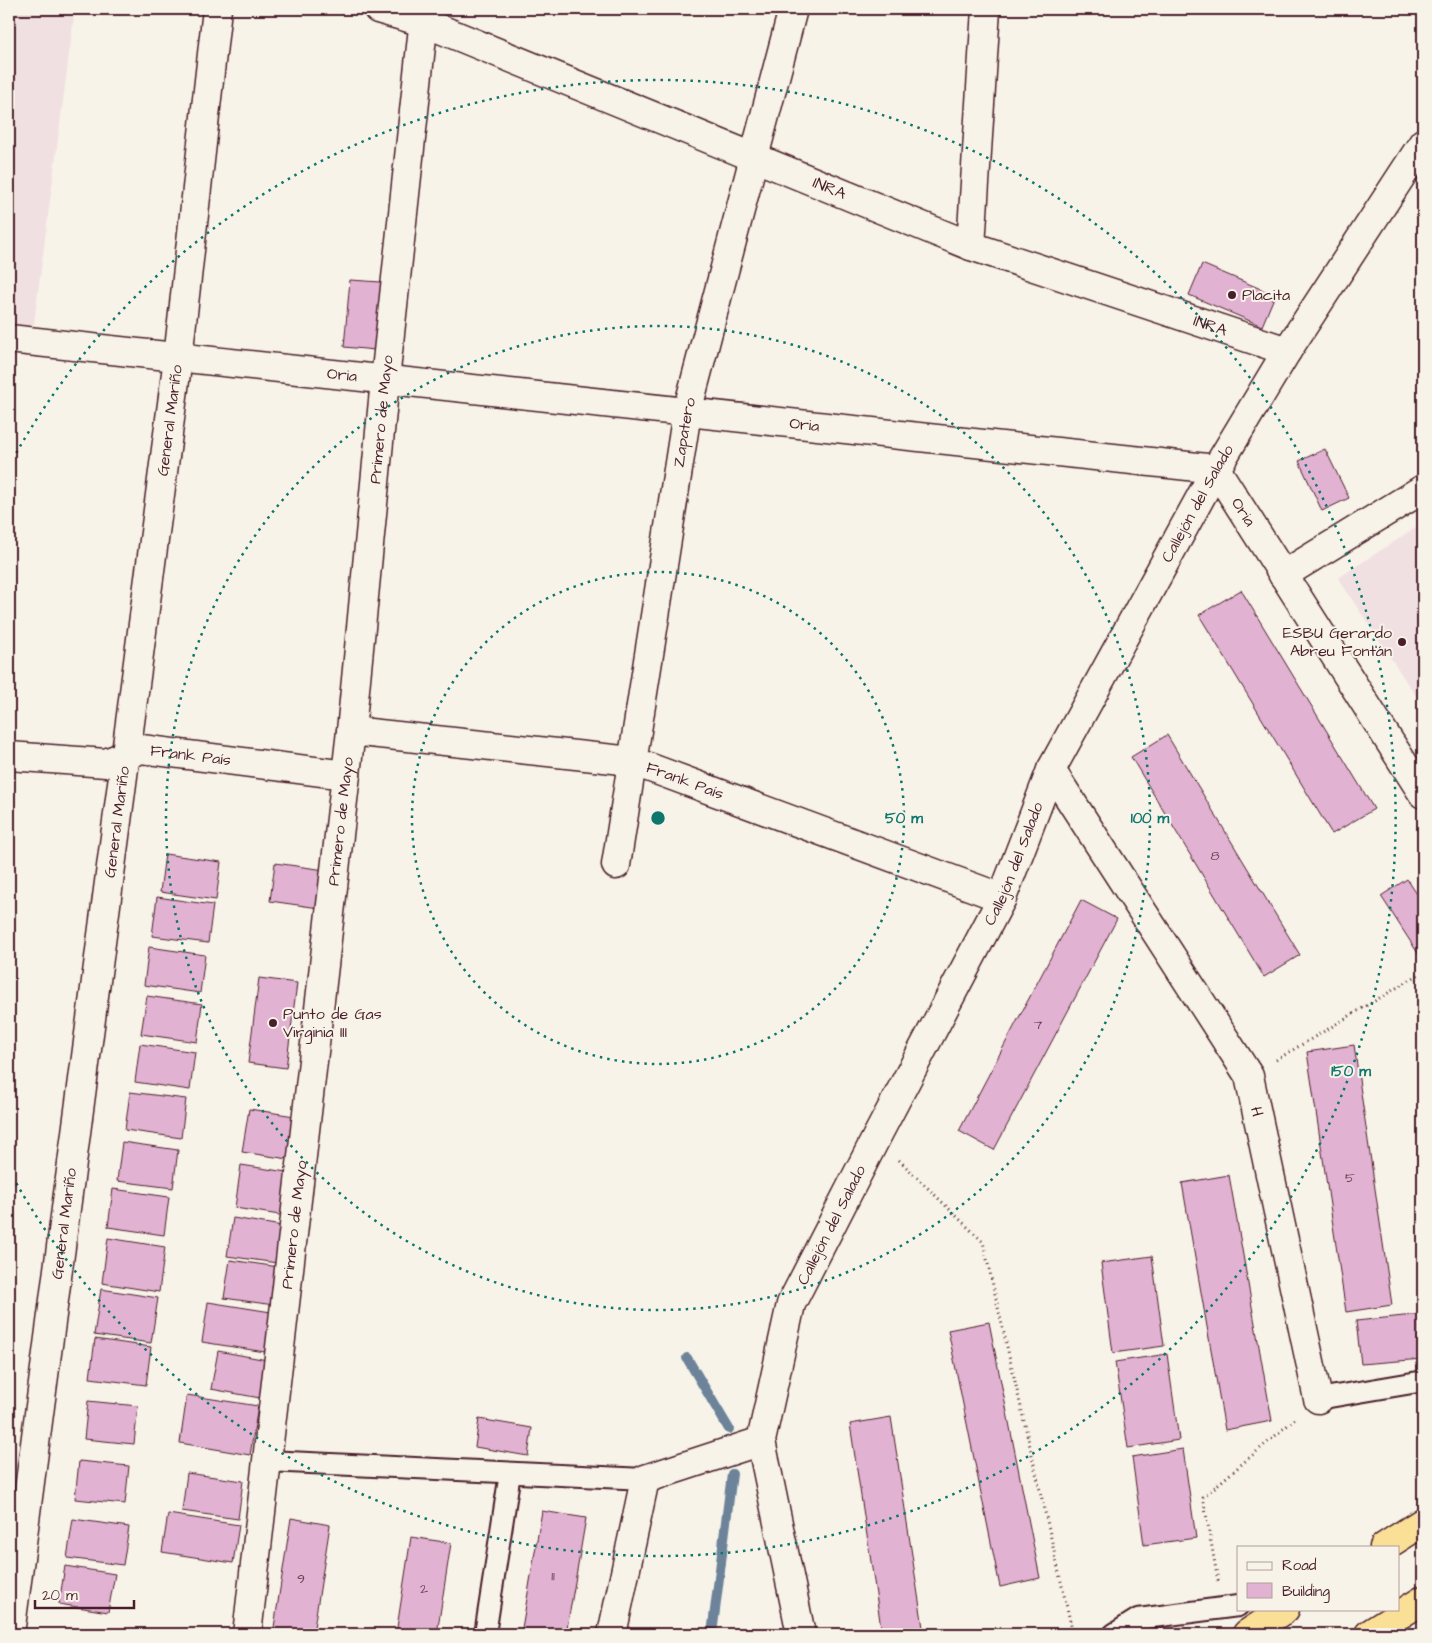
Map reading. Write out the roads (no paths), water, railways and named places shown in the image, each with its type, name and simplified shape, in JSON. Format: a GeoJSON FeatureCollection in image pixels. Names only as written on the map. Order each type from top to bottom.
{"type":"FeatureCollection","features":[{"type":"Feature","properties":{"kind":"highway"},"geometry":{"type":"LineString","coordinates":[[1386,1546],[1423,1522]]}},
{"type":"Feature","properties":{"kind":"highway"},"geometry":{"type":"LineString","coordinates":[[1369,1634],[1423,1600]]}},
{"type":"Feature","properties":{"kind":"highway"},"geometry":{"type":"LineString","coordinates":[[1247,1634],[1283,1610]]}},
{"type":"Feature","properties":{"kind":"street","name":"General Mariño"},"geometry":{"type":"LineString","coordinates":[[10,1634],[124,756],[178,358],[216,9]]}},
{"type":"Feature","properties":{"kind":"street","name":"INRA"},"geometry":{"type":"LineString","coordinates":[[378,9],[424,15],[753,156],[971,246],[1287,351]]}},
{"type":"Feature","properties":{"kind":"street","name":"Zapatero"},"geometry":{"type":"LineString","coordinates":[[616,865],[687,412],[793,9]]}},
{"type":"Feature","properties":{"kind":"street"},"geometry":{"type":"LineString","coordinates":[[971,246],[986,9]]}},
{"type":"Feature","properties":{"kind":"street","name":"Primero de Mayo"},"geometry":{"type":"LineString","coordinates":[[247,1634],[351,731],[385,380],[424,15]]}},
{"type":"Feature","properties":{"kind":"street","name":"Callejón del Salado"},"geometry":{"type":"LineString","coordinates":[[801,1634],[761,1440],[791,1304],[1002,898],[1051,770],[1216,469],[1287,351],[1423,143]]}},
{"type":"Feature","properties":{"kind":"street","name":"Oria"},"geometry":{"type":"LineString","coordinates":[[9,340],[1216,469],[1423,794]]}},
{"type":"Feature","properties":{"kind":"street"},"geometry":{"type":"LineString","coordinates":[[1283,575],[1423,489]]}},
{"type":"Feature","properties":{"kind":"street","name":"Frank País"},"geometry":{"type":"LineString","coordinates":[[351,731],[632,761],[1002,898]]}},
{"type":"Feature","properties":{"kind":"street","name":"Frank País"},"geometry":{"type":"LineString","coordinates":[[9,756],[106,764],[141,749],[346,775]]}},
{"type":"Feature","properties":{"kind":"street","name":"H"},"geometry":{"type":"LineString","coordinates":[[1051,770],[1249,1076],[1318,1399]]}},
{"type":"Feature","properties":{"kind":"street"},"geometry":{"type":"LineString","coordinates":[[612,1634],[645,1479],[761,1440]]}},
{"type":"Feature","properties":{"kind":"lane"},"geometry":{"type":"LineString","coordinates":[[1318,1399],[1418,1382],[1423,1384]]}},
{"type":"Feature","properties":{"kind":"lane"},"geometry":{"type":"LineString","coordinates":[[266,1462],[645,1479]]}},
{"type":"Feature","properties":{"kind":"lane"},"geometry":{"type":"LineString","coordinates":[[485,1634],[510,1473]]}},
{"type":"Feature","properties":{"kind":"lane"},"geometry":{"type":"LineString","coordinates":[[1114,1634],[1138,1619],[1230,1606]]}},
{"type":"Feature","properties":{"kind":"waterway"},"geometry":{"type":"LineString","coordinates":[[687,1358],[729,1429]]}},
{"type":"Feature","properties":{"kind":"waterway"},"geometry":{"type":"LineString","coordinates":[[712,1634],[732,1474]]}},
{"type":"Feature","properties":{"kind":"place","name":"Placita"},"geometry":{"type":"Point","coordinates":[1232,295]}},
{"type":"Feature","properties":{"kind":"place","name":"ESBU Gerardo Abreu Fontán"},"geometry":{"type":"Point","coordinates":[1402,642]}},
{"type":"Feature","properties":{"kind":"place","name":"Punto de Gas Virginia III"},"geometry":{"type":"Point","coordinates":[273,1023]}}]}
